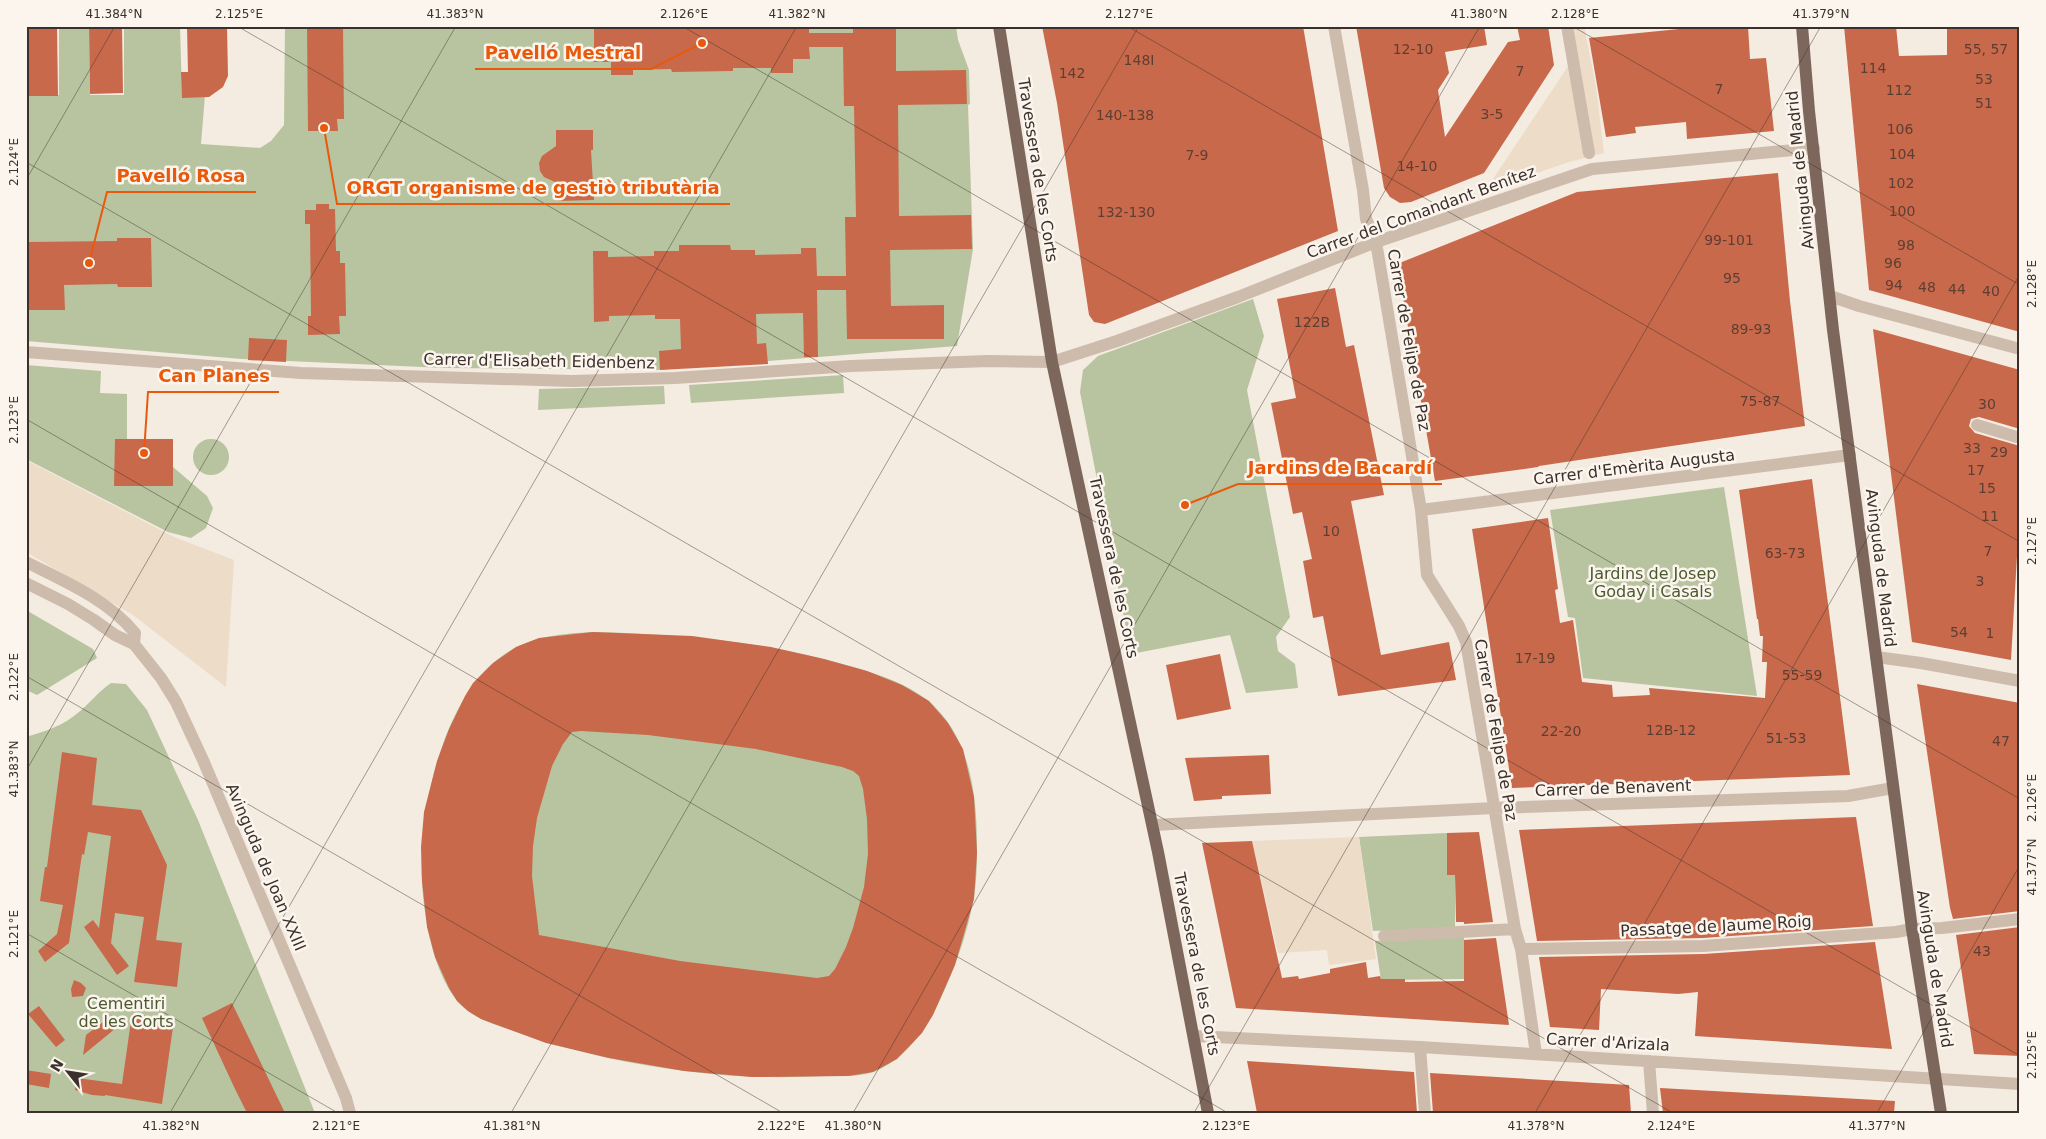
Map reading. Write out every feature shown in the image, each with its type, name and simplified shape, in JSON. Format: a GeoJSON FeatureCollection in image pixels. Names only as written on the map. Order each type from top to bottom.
{"type":"FeatureCollection","features":[{"type":"Feature","properties":{"kind":"main road","name":"Travessera de les Corts"},"geometry":{"type":"LineString","coordinates":[[999,26],[1052,362],[1153,825],[1208,1113]]}},
{"type":"Feature","properties":{"kind":"main road","name":"Avinguda de Madrid"},"geometry":{"type":"LineString","coordinates":[[1802,26],[1830,296],[1850,455],[1912,929],[1941,1113]]}},
{"type":"Feature","properties":{"kind":"street","name":"Carrer de Felipe de Paz"},"geometry":{"type":"LineString","coordinates":[[1334,26],[1363,190],[1366,219],[1376,242],[1421,510],[1427,575],[1460,626],[1466,642],[1515,929],[1521,949],[1536,1054]]}},
{"type":"Feature","properties":{"kind":"street"},"geometry":{"type":"LineString","coordinates":[[1567,26],[1589,153]]}},
{"type":"Feature","properties":{"kind":"street","name":"Carrer del Comandant Benítez"},"geometry":{"type":"LineString","coordinates":[[1052,362],[1108,344],[1228,300],[1376,242],[1592,169],[1814,148]]}},
{"type":"Feature","properties":{"kind":"street"},"geometry":{"type":"LineString","coordinates":[[1830,296],[1858,306],[2020,349]]}},
{"type":"Feature","properties":{"kind":"street","name":"Carrer d'Elisabeth Eidenbenz"},"geometry":{"type":"LineString","coordinates":[[26,352],[301,373],[572,380],[675,378],[851,366],[988,361],[1052,362]]}},
{"type":"Feature","properties":{"kind":"street"},"geometry":{"type":"LineString","coordinates":[[1977,425],[2020,438]]}},
{"type":"Feature","properties":{"kind":"street","name":"Carrer d'Emèrita Augusta"},"geometry":{"type":"LineString","coordinates":[[1421,510],[1850,455]]}},
{"type":"Feature","properties":{"kind":"street","name":"Avinguda de Joan XXIII"},"geometry":{"type":"LineString","coordinates":[[26,562],[81,590],[116,613],[135,633],[134,644]]}},
{"type":"Feature","properties":{"kind":"street","name":"Avinguda de Joan XXIII"},"geometry":{"type":"LineString","coordinates":[[26,583],[68,604],[115,635],[134,644],[161,678],[188,724],[346,1098],[350,1113]]}},
{"type":"Feature","properties":{"kind":"street"},"geometry":{"type":"LineString","coordinates":[[1876,657],[2019,680]]}},
{"type":"Feature","properties":{"kind":"street","name":"Carrer de Benavent"},"geometry":{"type":"LineString","coordinates":[[1153,825],[1494,808],[1848,796],[1893,788]]}},
{"type":"Feature","properties":{"kind":"street","name":"Passatge de Jaume Roig"},"geometry":{"type":"LineString","coordinates":[[1521,949],[1704,946],[1896,932],[2020,919]]}},
{"type":"Feature","properties":{"kind":"street"},"geometry":{"type":"LineString","coordinates":[[1384,936],[1515,929]]}},
{"type":"Feature","properties":{"kind":"street","name":"Carrer d'Arizala"},"geometry":{"type":"LineString","coordinates":[[1194,1036],[1649,1060],[2020,1084]]}},
{"type":"Feature","properties":{"kind":"street"},"geometry":{"type":"LineString","coordinates":[[1420,1047],[1425,1113]]}},
{"type":"Feature","properties":{"kind":"street"},"geometry":{"type":"LineString","coordinates":[[1649,1060],[1653,1113]]}},
{"type":"Feature","properties":{"kind":"green space"},"geometry":{"type":"Polygon","coordinates":[[[59,26],[89,26],[90,95],[124,95],[124,26],[180,26],[182,95],[205,95],[201,144],[260,148],[271,141],[284,125],[285,26],[956,26],[958,40],[969,70],[970,104],[968,105],[973,249],[957,346],[656,370],[445,368],[242,359],[26,341],[26,96],[59,95],[59,26]]]}},
{"type":"Feature","properties":{"kind":"green space"},"geometry":{"type":"Polygon","coordinates":[[[1253,299],[1264,336],[1247,390],[1290,617],[1276,637],[1278,651],[1295,664],[1298,688],[1246,693],[1230,635],[1131,654],[1080,392],[1083,370],[1098,356],[1253,299]]]}},
{"type":"Feature","properties":{"kind":"green space"},"geometry":{"type":"Polygon","coordinates":[[[26,365],[101,371],[100,393],[127,394],[127,439],[173,439],[173,467],[207,496],[213,508],[206,528],[191,538],[168,532],[26,459],[26,365]]]}},
{"type":"Feature","properties":{"kind":"green space"},"geometry":{"type":"Polygon","coordinates":[[[843,375],[844,393],[691,403],[689,385],[843,375]]]}},
{"type":"Feature","properties":{"kind":"green space"},"geometry":{"type":"Polygon","coordinates":[[[664,386],[665,404],[538,410],[539,389],[664,386]]]}},
{"type":"Feature","properties":{"kind":"green space"},"geometry":{"type":"Polygon","coordinates":[[[211,439],[224,444],[229,457],[224,470],[211,475],[198,470],[193,457],[198,444],[211,439]]]}},
{"type":"Feature","properties":{"kind":"green space","name":"Jardins de Josep Goday i Casals"},"geometry":{"type":"Polygon","coordinates":[[[1724,487],[1757,696],[1583,678],[1575,618],[1568,617],[1550,510],[1724,487]]]}},
{"type":"Feature","properties":{"kind":"green space"},"geometry":{"type":"Polygon","coordinates":[[[26,610],[93,649],[97,658],[37,695],[26,690],[26,610]]]}},
{"type":"Feature","properties":{"kind":"green space"},"geometry":{"type":"Polygon","coordinates":[[[593,632],[693,637],[759,646],[824,659],[893,680],[910,689],[926,699],[941,713],[952,729],[968,765],[975,804],[977,866],[973,902],[969,922],[959,952],[936,1008],[912,1045],[889,1064],[876,1071],[858,1075],[777,1077],[710,1074],[647,1066],[602,1057],[536,1039],[490,1023],[468,1011],[455,998],[437,964],[426,921],[423,895],[422,843],[425,817],[429,792],[444,741],[458,710],[476,681],[503,655],[515,648],[540,639],[565,634],[593,632]]]}},
{"type":"Feature","properties":{"kind":"green space","name":"Cementiri de les Corts"},"geometry":{"type":"Polygon","coordinates":[[[111,683],[126,684],[147,710],[198,820],[315,1113],[26,1113],[26,737],[67,721],[111,683]]]}},
{"type":"Feature","properties":{"kind":"green space"},"geometry":{"type":"Polygon","coordinates":[[[1447,833],[1447,875],[1455,875],[1455,928],[1373,931],[1359,837],[1447,833]]]}},
{"type":"Feature","properties":{"kind":"green space"},"geometry":{"type":"Polygon","coordinates":[[[1464,935],[1464,979],[1381,980],[1375,941],[1464,935]]]}},
{"type":"Feature","properties":{"kind":"shaded area"},"geometry":{"type":"Polygon","coordinates":[[[1563,26],[1584,26],[1596,87],[1604,153],[1569,162],[1495,187],[1493,179],[1569,65],[1563,26]]]}},
{"type":"Feature","properties":{"kind":"shaded area"},"geometry":{"type":"Polygon","coordinates":[[[26,460],[174,537],[234,560],[226,687],[133,615],[26,552],[26,460]]]}},
{"type":"Feature","properties":{"kind":"shaded area"},"geometry":{"type":"Polygon","coordinates":[[[1359,837],[1376,959],[1329,965],[1327,950],[1278,953],[1252,841],[1359,837]]]}},
{"type":"Feature","properties":{"kind":"building"},"geometry":{"type":"Polygon","coordinates":[[[26,26],[57,26],[58,96],[26,96],[26,26]]]}},
{"type":"Feature","properties":{"kind":"building"},"geometry":{"type":"Polygon","coordinates":[[[89,26],[122,26],[123,93],[90,94],[89,26]]]}},
{"type":"Feature","properties":{"kind":"building"},"geometry":{"type":"Polygon","coordinates":[[[187,26],[227,26],[228,76],[223,87],[209,97],[182,98],[181,72],[188,72],[187,26]]]}},
{"type":"Feature","properties":{"kind":"building"},"geometry":{"type":"Polygon","coordinates":[[[307,26],[343,26],[344,119],[337,119],[338,131],[308,131],[307,26]]]}},
{"type":"Feature","properties":{"kind":"building"},"geometry":{"type":"Polygon","coordinates":[[[594,26],[809,26],[809,33],[853,33],[853,26],[896,26],[896,71],[966,70],[967,104],[898,105],[899,216],[971,215],[972,249],[890,250],[891,306],[944,305],[944,339],[847,339],[846,290],[817,290],[818,357],[804,357],[803,313],[756,314],[757,344],[766,343],[768,364],[660,370],[659,351],[681,349],[680,319],[655,319],[655,315],[609,316],[609,321],[594,322],[593,251],[608,251],[608,257],[654,256],[654,251],[679,251],[679,245],[730,245],[731,250],[755,250],[755,255],[801,254],[801,248],[816,248],[817,276],[846,276],[845,217],[856,217],[854,106],[844,106],[843,47],[809,47],[810,59],[793,59],[793,73],[771,73],[771,68],[733,68],[733,71],[672,72],[671,69],[633,70],[633,75],[611,75],[611,62],[594,62],[594,26]]]}},
{"type":"Feature","properties":{"kind":"building"},"geometry":{"type":"Polygon","coordinates":[[[1042,26],[1303,26],[1338,231],[1105,324],[1094,322],[1089,315],[1057,103],[1042,26]]]}},
{"type":"Feature","properties":{"kind":"building"},"geometry":{"type":"Polygon","coordinates":[[[1356,26],[1484,26],[1487,45],[1445,52],[1449,73],[1438,90],[1445,137],[1508,42],[1520,40],[1517,26],[1548,26],[1554,65],[1484,173],[1411,202],[1400,203],[1390,197],[1384,188],[1356,26]]]}},
{"type":"Feature","properties":{"kind":"building"},"geometry":{"type":"Polygon","coordinates":[[[1679,26],[1748,26],[1750,59],[1766,58],[1774,131],[1687,139],[1686,122],[1635,127],[1636,133],[1606,137],[1589,38],[1679,29],[1679,26]]]}},
{"type":"Feature","properties":{"kind":"building"},"geometry":{"type":"Polygon","coordinates":[[[1844,26],[1896,26],[1899,56],[1947,55],[1947,26],[2020,26],[2020,332],[1869,290],[1844,26]]]}},
{"type":"Feature","properties":{"kind":"building"},"geometry":{"type":"Polygon","coordinates":[[[556,130],[593,130],[593,150],[591,150],[594,200],[557,201],[557,183],[544,177],[540,171],[539,163],[542,156],[556,146],[556,130]]]}},
{"type":"Feature","properties":{"kind":"building"},"geometry":{"type":"Polygon","coordinates":[[[1778,173],[1790,301],[1805,426],[1435,481],[1397,264],[1577,192],[1778,173]]]}},
{"type":"Feature","properties":{"kind":"building"},"geometry":{"type":"Polygon","coordinates":[[[316,204],[329,204],[329,209],[335,209],[336,251],[340,251],[340,263],[345,263],[346,316],[339,316],[340,334],[308,335],[308,316],[311,316],[310,224],[305,224],[305,210],[316,210],[316,204]]]}},
{"type":"Feature","properties":{"kind":"building"},"geometry":{"type":"Polygon","coordinates":[[[117,238],[151,238],[152,287],[118,287],[117,284],[64,285],[65,310],[26,310],[26,242],[117,241],[117,238]]]}},
{"type":"Feature","properties":{"kind":"building"},"geometry":{"type":"Polygon","coordinates":[[[1335,288],[1346,347],[1354,345],[1384,495],[1351,501],[1381,655],[1449,642],[1456,680],[1338,696],[1323,616],[1313,618],[1303,561],[1312,559],[1302,512],[1293,514],[1271,403],[1296,398],[1277,299],[1335,288]]]}},
{"type":"Feature","properties":{"kind":"building"},"geometry":{"type":"Polygon","coordinates":[[[1873,329],[2020,370],[2020,429],[1979,417],[1971,419],[1969,426],[1975,433],[2020,446],[2020,504],[2011,660],[1912,642],[1873,329]]]}},
{"type":"Feature","properties":{"kind":"building"},"geometry":{"type":"Polygon","coordinates":[[[249,338],[287,340],[286,362],[248,360],[249,338]]]}},
{"type":"Feature","properties":{"kind":"building"},"geometry":{"type":"Polygon","coordinates":[[[115,439],[173,439],[173,486],[114,486],[115,439]]]}},
{"type":"Feature","properties":{"kind":"building"},"geometry":{"type":"Polygon","coordinates":[[[1812,479],[1850,775],[1512,788],[1472,529],[1548,518],[1558,589],[1555,590],[1560,623],[1573,620],[1582,682],[1612,685],[1613,697],[1650,695],[1649,688],[1765,698],[1767,662],[1762,662],[1763,636],[1760,636],[1757,619],[1739,490],[1812,479]]]}},
{"type":"Feature","properties":{"kind":"building"},"geometry":{"type":"Polygon","coordinates":[[[593,632],[692,636],[771,647],[867,671],[902,685],[929,701],[948,723],[963,749],[974,797],[977,853],[974,899],[955,965],[933,1015],[922,1033],[897,1059],[873,1072],[848,1076],[752,1077],[684,1071],[609,1058],[546,1043],[481,1019],[457,1001],[435,957],[427,927],[422,881],[421,847],[424,812],[437,761],[449,729],[473,683],[493,663],[516,647],[539,638],[593,632]],[[581,731],[572,732],[563,744],[552,766],[537,818],[533,846],[532,876],[539,935],[680,961],[817,978],[829,976],[835,969],[846,947],[864,887],[868,854],[867,819],[863,789],[859,776],[853,771],[842,767],[756,749],[648,735],[581,731]]]}},
{"type":"Feature","properties":{"kind":"building"},"geometry":{"type":"Polygon","coordinates":[[[1220,654],[1231,709],[1177,720],[1166,665],[1220,654]]]}},
{"type":"Feature","properties":{"kind":"building"},"geometry":{"type":"Polygon","coordinates":[[[1917,684],[2020,703],[2020,911],[1953,919],[1917,684]]]}},
{"type":"Feature","properties":{"kind":"building"},"geometry":{"type":"Polygon","coordinates":[[[62,752],[97,758],[92,805],[141,810],[167,865],[156,940],[182,943],[177,987],[134,982],[144,917],[115,913],[111,943],[129,966],[117,975],[84,927],[93,920],[99,928],[111,836],[88,832],[84,855],[82,854],[69,943],[45,962],[38,951],[57,934],[63,905],[40,901],[45,867],[47,867],[62,752]]]}},
{"type":"Feature","properties":{"kind":"building"},"geometry":{"type":"Polygon","coordinates":[[[1269,755],[1271,794],[1222,796],[1222,799],[1194,801],[1185,758],[1269,755]]]}},
{"type":"Feature","properties":{"kind":"building"},"geometry":{"type":"Polygon","coordinates":[[[1856,817],[1873,926],[1703,938],[1537,941],[1519,830],[1856,817]]]}},
{"type":"Feature","properties":{"kind":"building"},"geometry":{"type":"Polygon","coordinates":[[[1479,832],[1493,922],[1464,924],[1464,922],[1456,922],[1455,875],[1447,875],[1447,833],[1479,832]]]}},
{"type":"Feature","properties":{"kind":"building"},"geometry":{"type":"Polygon","coordinates":[[[1252,841],[1282,978],[1298,976],[1299,979],[1330,973],[1330,969],[1366,962],[1368,978],[1380,976],[1381,979],[1405,979],[1405,982],[1464,981],[1464,940],[1496,938],[1509,1025],[1236,1008],[1202,843],[1252,841]]]}},
{"type":"Feature","properties":{"kind":"building"},"geometry":{"type":"Polygon","coordinates":[[[2020,927],[2020,1056],[1974,1054],[1956,935],[2020,927]]]}},
{"type":"Feature","properties":{"kind":"building"},"geometry":{"type":"Polygon","coordinates":[[[1875,942],[1892,1049],[1695,1036],[1698,992],[1678,994],[1601,989],[1599,1030],[1550,1027],[1539,957],[1704,954],[1875,942]]]}},
{"type":"Feature","properties":{"kind":"building"},"geometry":{"type":"Polygon","coordinates":[[[74,980],[86,988],[83,996],[72,997],[71,989],[74,980]]]}},
{"type":"Feature","properties":{"kind":"building"},"geometry":{"type":"Polygon","coordinates":[[[232,1003],[285,1113],[247,1113],[235,1089],[202,1018],[232,1003]]]}},
{"type":"Feature","properties":{"kind":"building"},"geometry":{"type":"Polygon","coordinates":[[[39,1006],[65,1040],[56,1047],[28,1014],[39,1006]]]}},
{"type":"Feature","properties":{"kind":"building"},"geometry":{"type":"Polygon","coordinates":[[[132,1014],[174,1020],[162,1104],[105,1095],[92,1095],[75,1090],[77,1078],[122,1084],[132,1014]]]}},
{"type":"Feature","properties":{"kind":"building"},"geometry":{"type":"Polygon","coordinates":[[[112,1015],[121,1024],[83,1055],[86,1035],[112,1015]]]}},
{"type":"Feature","properties":{"kind":"building"},"geometry":{"type":"Polygon","coordinates":[[[1247,1061],[1414,1072],[1417,1113],[1257,1113],[1247,1061]]]}},
{"type":"Feature","properties":{"kind":"building"},"geometry":{"type":"Polygon","coordinates":[[[26,1070],[51,1074],[49,1088],[26,1084],[26,1070]]]}},
{"type":"Feature","properties":{"kind":"building"},"geometry":{"type":"Polygon","coordinates":[[[1430,1073],[1629,1085],[1631,1113],[1433,1113],[1430,1073]]]}},
{"type":"Feature","properties":{"kind":"building"},"geometry":{"type":"Polygon","coordinates":[[[1660,1088],[1895,1101],[1894,1113],[1663,1113],[1660,1088]]]}},
{"type":"Feature","properties":{"kind":"place","name":"Pavelló Mestral"},"geometry":{"type":"Point","coordinates":[702,43]}},
{"type":"Feature","properties":{"kind":"place","name":"ORGT organisme de gestiò tributària"},"geometry":{"type":"Point","coordinates":[324,128]}},
{"type":"Feature","properties":{"kind":"place","name":"Pavelló Rosa"},"geometry":{"type":"Point","coordinates":[89,263]}},
{"type":"Feature","properties":{"kind":"place","name":"Can Planes"},"geometry":{"type":"Point","coordinates":[144,453]}},
{"type":"Feature","properties":{"kind":"place","name":"Jardins de Bacardí"},"geometry":{"type":"Point","coordinates":[1185,505]}}]}
